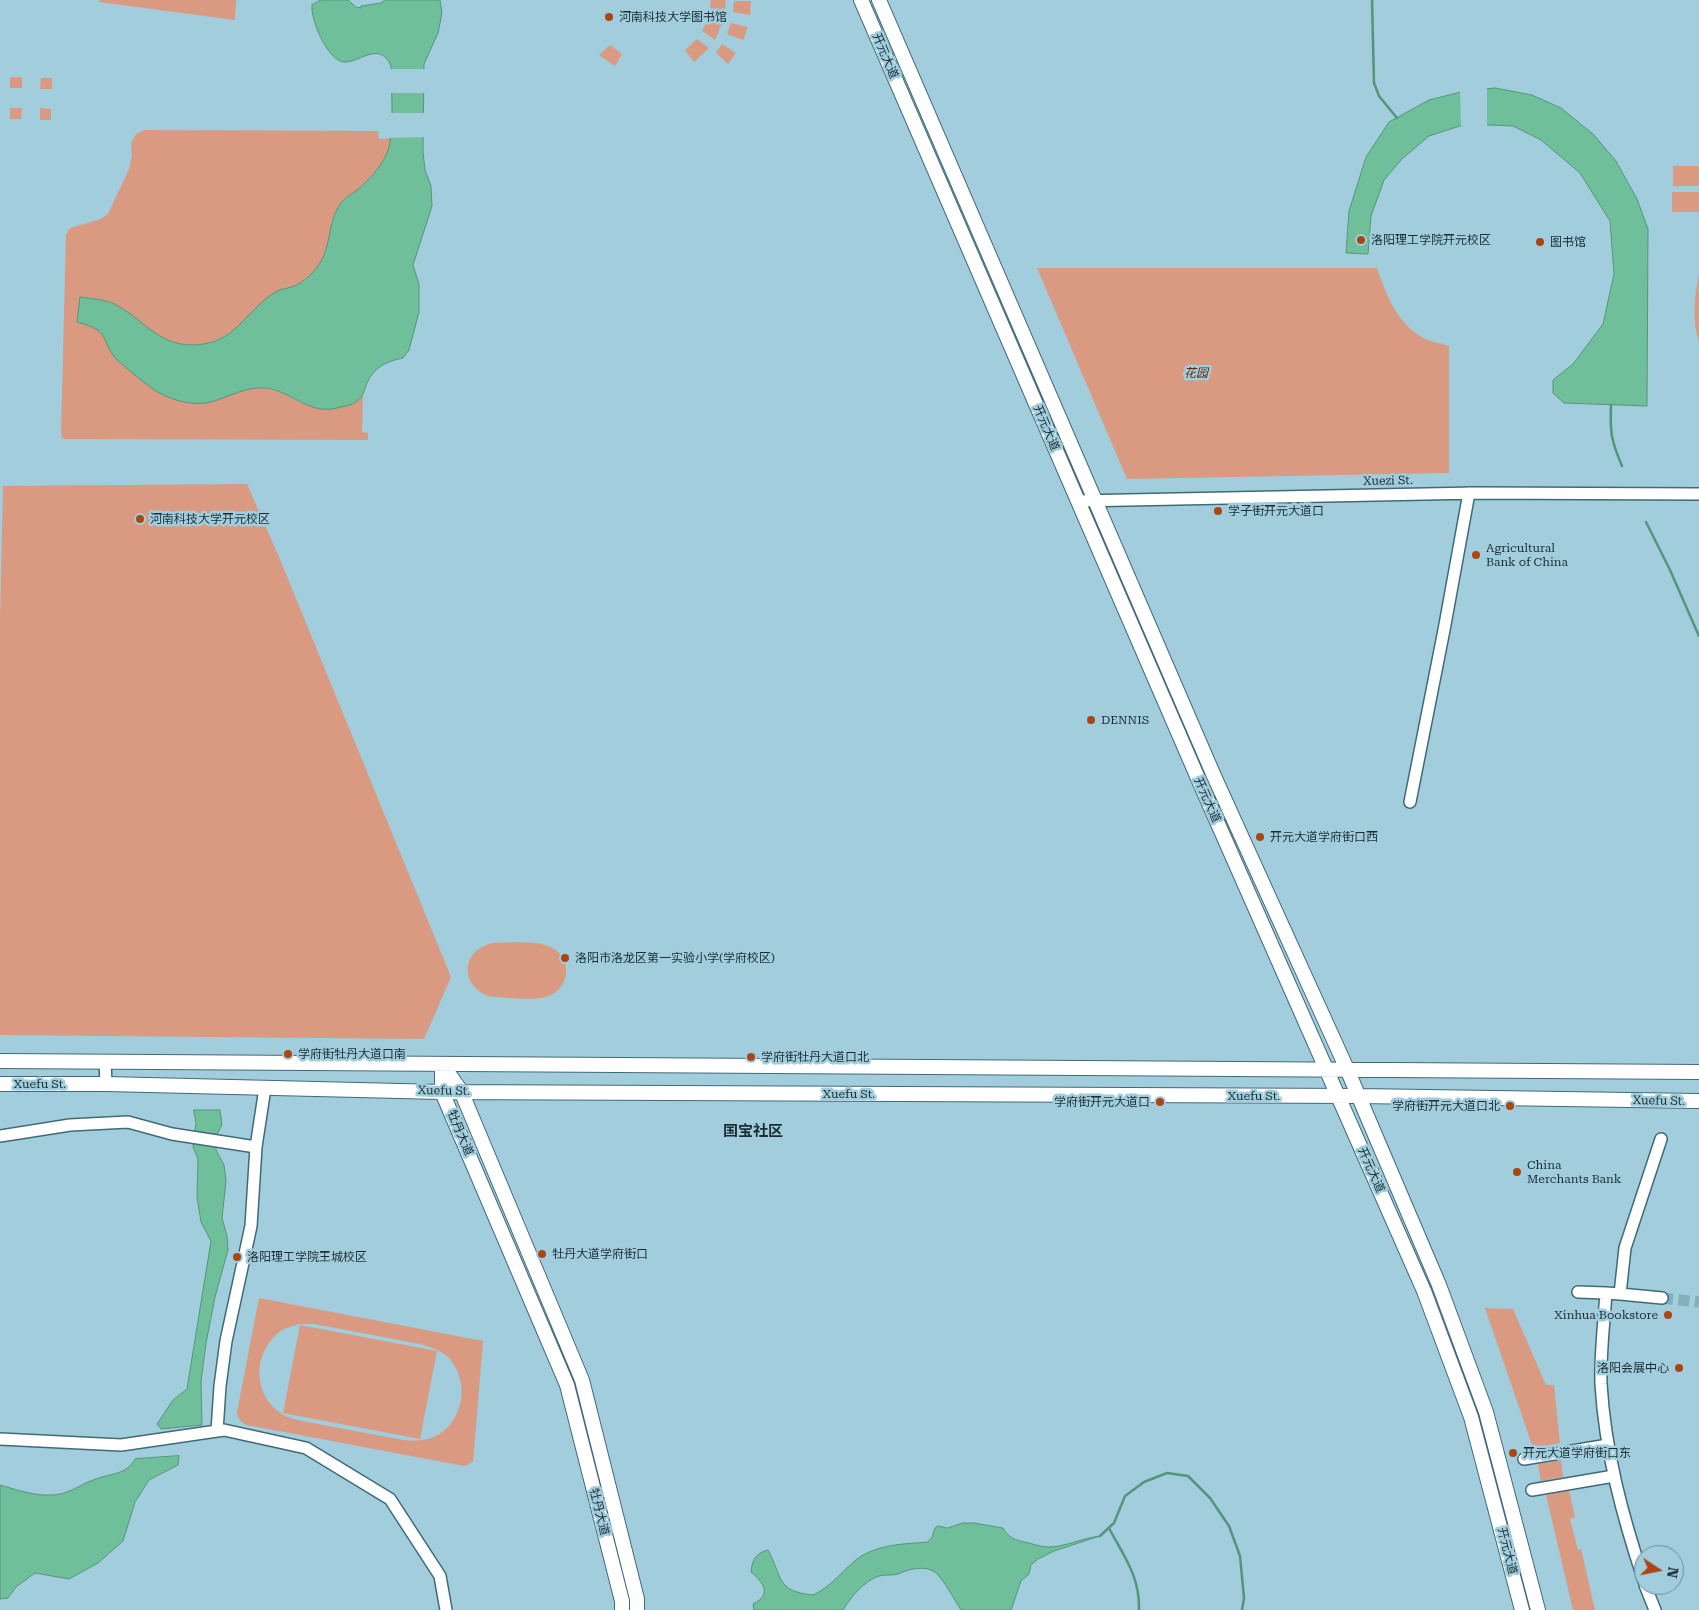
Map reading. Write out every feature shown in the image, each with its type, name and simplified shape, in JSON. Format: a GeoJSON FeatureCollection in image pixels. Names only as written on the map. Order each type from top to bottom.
{"type":"FeatureCollection","features":[{"type":"Feature","properties":{"kind":"main road","name":"开元大道"},"geometry":{"type":"LineString","coordinates":[[861,0],[1204,792],[1424,1291],[1471,1417],[1522,1610]]}},
{"type":"Feature","properties":{"kind":"main road","name":"开元大道"},"geometry":{"type":"LineString","coordinates":[[879,0],[1214,776],[1347,1069],[1438,1285],[1486,1412],[1538,1610]]}},
{"type":"Feature","properties":{"kind":"main road","name":"Xuefu St."},"geometry":{"type":"LineString","coordinates":[[0,1061],[1699,1072]]}},
{"type":"Feature","properties":{"kind":"main road","name":"牡丹大道"},"geometry":{"type":"LineString","coordinates":[[442,1064],[461,1092],[582,1380],[637,1599],[637,1610]]}},
{"type":"Feature","properties":{"kind":"main road","name":"牡丹大道"},"geometry":{"type":"LineString","coordinates":[[442,1064],[442,1092],[567,1386],[622,1601],[622,1610]]}},
{"type":"Feature","properties":{"kind":"main road","name":"Xuefu St."},"geometry":{"type":"LineString","coordinates":[[0,1084],[106,1084],[442,1092],[1358,1096],[1699,1101]]}},
{"type":"Feature","properties":{"kind":"street","name":"Xuezi St."},"geometry":{"type":"LineString","coordinates":[[1079,503],[1469,494],[1699,494]]}},
{"type":"Feature","properties":{"kind":"street","name":"Xuezi St."},"geometry":{"type":"LineString","coordinates":[[1469,494],[1699,498]]}},
{"type":"Feature","properties":{"kind":"street"},"geometry":{"type":"LineString","coordinates":[[1410,802],[1469,494]]}},
{"type":"Feature","properties":{"kind":"street"},"geometry":{"type":"LineString","coordinates":[[105,1062],[106,1084]]}},
{"type":"Feature","properties":{"kind":"street"},"geometry":{"type":"LineString","coordinates":[[217,1431],[226,1341],[251,1226],[256,1147],[265,1088]]}},
{"type":"Feature","properties":{"kind":"street"},"geometry":{"type":"LineString","coordinates":[[0,1136],[70,1125],[128,1122],[172,1134],[256,1147]]}},
{"type":"Feature","properties":{"kind":"street"},"geometry":{"type":"LineString","coordinates":[[1620,1294],[1626,1248],[1661,1139]]}},
{"type":"Feature","properties":{"kind":"street"},"geometry":{"type":"LineString","coordinates":[[1578,1292],[1662,1298]]}},
{"type":"Feature","properties":{"kind":"street"},"geometry":{"type":"LineString","coordinates":[[1606,1293],[1601,1383],[1608,1445],[1614,1476],[1624,1522],[1634,1552]]}},
{"type":"Feature","properties":{"kind":"street"},"geometry":{"type":"LineString","coordinates":[[0,1439],[121,1445],[224,1430],[306,1448],[390,1499],[440,1576],[446,1610]]}},
{"type":"Feature","properties":{"kind":"street"},"geometry":{"type":"LineString","coordinates":[[1524,1459],[1608,1445]]}},
{"type":"Feature","properties":{"kind":"street"},"geometry":{"type":"LineString","coordinates":[[1532,1490],[1614,1476]]}},
{"type":"Feature","properties":{"kind":"street"},"geometry":{"type":"LineString","coordinates":[[1649,1595],[1655,1610]]}},
{"type":"Feature","properties":{"kind":"green space"},"geometry":{"type":"Polygon","coordinates":[[[100,0],[236,0],[235,20],[99,2],[100,0]]]}},
{"type":"Feature","properties":{"kind":"green space"},"geometry":{"type":"Polygon","coordinates":[[[711,0],[726,0],[725,10],[710,8],[711,0]]]}},
{"type":"Feature","properties":{"kind":"green space"},"geometry":{"type":"Polygon","coordinates":[[[734,1],[751,1],[750,15],[733,12],[734,1]]]}},
{"type":"Feature","properties":{"kind":"green space"},"geometry":{"type":"Polygon","coordinates":[[[709,17],[723,21],[715,40],[702,31],[709,17]]]}},
{"type":"Feature","properties":{"kind":"green space"},"geometry":{"type":"Polygon","coordinates":[[[731,23],[748,27],[743,40],[727,34],[731,23]]]}},
{"type":"Feature","properties":{"kind":"green space"},"geometry":{"type":"Polygon","coordinates":[[[697,39],[709,48],[694,62],[685,50],[697,39]]]}},
{"type":"Feature","properties":{"kind":"green space"},"geometry":{"type":"Polygon","coordinates":[[[722,44],[736,53],[728,64],[716,53],[722,44]]]}},
{"type":"Feature","properties":{"kind":"green space"},"geometry":{"type":"Polygon","coordinates":[[[610,45],[622,54],[615,66],[599,55],[610,45]]]}},
{"type":"Feature","properties":{"kind":"green space"},"geometry":{"type":"Polygon","coordinates":[[[10,77],[22,77],[22,88],[10,88],[10,77]]]}},
{"type":"Feature","properties":{"kind":"green space"},"geometry":{"type":"Polygon","coordinates":[[[41,78],[52,78],[52,89],[40,89],[41,78]]]}},
{"type":"Feature","properties":{"kind":"green space"},"geometry":{"type":"Polygon","coordinates":[[[10,108],[22,108],[21,119],[10,119],[10,108]]]}},
{"type":"Feature","properties":{"kind":"green space"},"geometry":{"type":"Polygon","coordinates":[[[40,108],[51,109],[51,120],[40,120],[40,108]]]}},
{"type":"Feature","properties":{"kind":"green space"},"geometry":{"type":"Polygon","coordinates":[[[144,130],[378,131],[379,139],[391,138],[388,151],[379,167],[335,212],[324,256],[314,271],[300,283],[277,291],[229,333],[206,343],[180,344],[159,336],[110,302],[81,297],[77,322],[91,326],[102,333],[117,360],[171,399],[210,402],[244,389],[265,388],[283,393],[301,403],[356,402],[363,395],[362,432],[368,433],[368,440],[63,439],[61,434],[66,235],[70,228],[101,219],[108,214],[129,169],[132,155],[131,143],[136,134],[144,130]]]}},
{"type":"Feature","properties":{"kind":"green space"},"geometry":{"type":"Polygon","coordinates":[[[1673,166],[1699,166],[1699,186],[1673,186],[1673,166]]]}},
{"type":"Feature","properties":{"kind":"green space"},"geometry":{"type":"Polygon","coordinates":[[[1672,192],[1699,192],[1699,212],[1672,212],[1672,192]]]}},
{"type":"Feature","properties":{"kind":"green space","name":"花园"},"geometry":{"type":"Polygon","coordinates":[[[1037,268],[1377,268],[1394,308],[1406,325],[1429,341],[1449,346],[1449,473],[1127,479],[1037,268]]]}},
{"type":"Feature","properties":{"kind":"green space"},"geometry":{"type":"Polygon","coordinates":[[[1699,275],[1699,342],[1695,326],[1695,309],[1699,275]]]}},
{"type":"Feature","properties":{"kind":"green space"},"geometry":{"type":"Polygon","coordinates":[[[247,484],[279,557],[451,977],[424,1039],[0,1035],[0,622],[3,486],[247,484]]]}},
{"type":"Feature","properties":{"kind":"green space"},"geometry":{"type":"Polygon","coordinates":[[[522,942],[552,948],[559,953],[565,962],[566,974],[562,985],[552,995],[540,998],[491,997],[481,992],[473,985],[469,977],[469,961],[474,953],[482,947],[493,943],[522,942]]]}},
{"type":"Feature","properties":{"kind":"green space"},"geometry":{"type":"Polygon","coordinates":[[[259,1298],[483,1341],[473,1462],[464,1466],[247,1425],[240,1420],[237,1412],[259,1298]],[[299,1324],[281,1331],[272,1339],[261,1358],[260,1379],[262,1389],[273,1407],[282,1414],[297,1420],[411,1441],[434,1437],[444,1431],[452,1422],[458,1412],[462,1389],[460,1378],[448,1357],[435,1349],[420,1344],[314,1324],[299,1324]]]}},
{"type":"Feature","properties":{"kind":"green space"},"geometry":{"type":"Polygon","coordinates":[[[1485,1308],[1513,1309],[1546,1385],[1554,1385],[1560,1443],[1533,1448],[1485,1308]]]}},
{"type":"Feature","properties":{"kind":"green space"},"geometry":{"type":"Polygon","coordinates":[[[300,1325],[437,1351],[420,1439],[283,1413],[300,1325]]]}},
{"type":"Feature","properties":{"kind":"green space"},"geometry":{"type":"Polygon","coordinates":[[[1561,1460],[1563,1477],[1541,1481],[1538,1464],[1561,1460]]]}},
{"type":"Feature","properties":{"kind":"green space"},"geometry":{"type":"Polygon","coordinates":[[[1569,1490],[1575,1517],[1570,1519],[1578,1550],[1581,1549],[1595,1610],[1573,1610],[1546,1495],[1569,1490]]]}},
{"type":"Feature","properties":{"kind":"shaded area"},"geometry":{"type":"Polygon","coordinates":[[[321,0],[348,0],[356,7],[361,8],[361,6],[381,3],[385,0],[440,0],[442,13],[438,33],[424,64],[423,152],[425,170],[431,186],[432,206],[413,265],[419,284],[419,312],[409,350],[403,358],[386,363],[377,369],[370,377],[363,394],[354,403],[330,409],[320,409],[302,403],[276,390],[266,388],[245,390],[206,403],[182,402],[165,396],[150,387],[117,360],[100,332],[88,325],[77,322],[80,297],[110,302],[169,341],[193,345],[220,339],[230,333],[277,291],[293,287],[310,275],[324,256],[335,212],[345,199],[356,191],[378,168],[387,153],[391,135],[391,66],[387,59],[376,53],[346,62],[340,61],[333,56],[317,30],[312,12],[312,5],[321,0]]]}},
{"type":"Feature","properties":{"kind":"shaded area"},"geometry":{"type":"Polygon","coordinates":[[[1495,88],[1532,95],[1561,108],[1593,134],[1616,161],[1637,199],[1648,229],[1647,406],[1564,403],[1553,393],[1553,380],[1573,364],[1603,324],[1614,274],[1610,221],[1580,173],[1541,140],[1513,126],[1466,124],[1429,136],[1402,159],[1384,180],[1371,216],[1368,254],[1346,253],[1349,211],[1366,157],[1389,122],[1429,100],[1461,92],[1495,88]]]}},
{"type":"Feature","properties":{"kind":"shaded area"},"geometry":{"type":"Polygon","coordinates":[[[194,1110],[220,1110],[222,1125],[216,1136],[216,1150],[224,1165],[226,1181],[222,1218],[227,1236],[228,1250],[215,1297],[206,1343],[201,1381],[202,1425],[161,1429],[157,1424],[173,1400],[187,1389],[211,1241],[201,1222],[197,1197],[198,1159],[193,1147],[196,1123],[194,1110]]]}},
{"type":"Feature","properties":{"kind":"shaded area"},"geometry":{"type":"Polygon","coordinates":[[[179,1456],[178,1465],[149,1480],[135,1502],[123,1541],[98,1563],[69,1579],[35,1573],[16,1587],[8,1598],[0,1599],[0,1485],[32,1494],[56,1495],[68,1492],[92,1480],[123,1471],[135,1459],[179,1456]]]}},
{"type":"Feature","properties":{"kind":"shaded area"},"geometry":{"type":"Polygon","coordinates":[[[963,1523],[1003,1528],[1015,1539],[1046,1547],[1061,1546],[1100,1536],[1054,1551],[1038,1559],[1031,1565],[1029,1574],[1021,1581],[1011,1610],[961,1610],[938,1575],[931,1570],[921,1568],[896,1575],[881,1575],[873,1578],[858,1590],[843,1610],[754,1610],[753,1604],[763,1597],[764,1589],[751,1572],[755,1558],[764,1551],[768,1550],[786,1586],[801,1593],[813,1595],[825,1588],[865,1554],[891,1546],[928,1542],[938,1526],[947,1528],[963,1523]]]}},
{"type":"Feature","properties":{"kind":"pier"},"geometry":{"type":"Polygon","coordinates":[[[388,69],[426,69],[426,93],[388,93],[388,69]]]}},
{"type":"Feature","properties":{"kind":"pier"},"geometry":{"type":"Polygon","coordinates":[[[1487,88],[1487,126],[1461,127],[1460,90],[1487,88]]]}},
{"type":"Feature","properties":{"kind":"pier"},"geometry":{"type":"Polygon","coordinates":[[[388,113],[426,113],[426,137],[388,138],[388,113]]]}},
{"type":"Feature","properties":{"kind":"waterway"},"geometry":{"type":"LineString","coordinates":[[1372,0],[1374,83],[1379,96],[1397,118]]}},
{"type":"Feature","properties":{"kind":"waterway"},"geometry":{"type":"LineString","coordinates":[[1611,405],[1612,436],[1622,466]]}},
{"type":"Feature","properties":{"kind":"waterway"},"geometry":{"type":"LineString","coordinates":[[1646,522],[1670,570],[1699,636]]}},
{"type":"Feature","properties":{"kind":"waterway"},"geometry":{"type":"LineString","coordinates":[[1100,1536],[1114,1523],[1125,1496],[1144,1482],[1167,1473],[1188,1476],[1210,1498],[1229,1526],[1240,1556],[1244,1598],[1242,1610]]}},
{"type":"Feature","properties":{"kind":"waterway"},"geometry":{"type":"LineString","coordinates":[[1109,1528],[1134,1577],[1139,1598],[1139,1610]]}},
{"type":"Feature","properties":{"kind":"tunnel"},"geometry":{"type":"LineString","coordinates":[[1662,1298],[1699,1302]]}},
{"type":"Feature","properties":{"kind":"place","name":"河南科技大学图书馆"},"geometry":{"type":"Point","coordinates":[609,17]}},
{"type":"Feature","properties":{"kind":"place","name":"洛阳理工学院开元校区"},"geometry":{"type":"Point","coordinates":[1361,240]}},
{"type":"Feature","properties":{"kind":"place","name":"图书馆"},"geometry":{"type":"Point","coordinates":[1540,242]}},
{"type":"Feature","properties":{"kind":"place","name":"学子街开元大道口"},"geometry":{"type":"Point","coordinates":[1218,511]}},
{"type":"Feature","properties":{"kind":"place","name":"河南科技大学开元校区"},"geometry":{"type":"Point","coordinates":[140,519]}},
{"type":"Feature","properties":{"kind":"place","name":"Agricultural Bank of China"},"geometry":{"type":"Point","coordinates":[1476,555]}},
{"type":"Feature","properties":{"kind":"place","name":"DENNIS"},"geometry":{"type":"Point","coordinates":[1091,720]}},
{"type":"Feature","properties":{"kind":"place","name":"开元大道学府街口西"},"geometry":{"type":"Point","coordinates":[1260,837]}},
{"type":"Feature","properties":{"kind":"place","name":"洛阳市洛龙区第一实验小学(学府校区)"},"geometry":{"type":"Point","coordinates":[565,958]}},
{"type":"Feature","properties":{"kind":"place","name":"学府街牡丹大道口南"},"geometry":{"type":"Point","coordinates":[288,1054]}},
{"type":"Feature","properties":{"kind":"place","name":"学府街牡丹大道口北"},"geometry":{"type":"Point","coordinates":[751,1057]}},
{"type":"Feature","properties":{"kind":"place","name":"学府街开元大道口"},"geometry":{"type":"Point","coordinates":[1160,1102]}},
{"type":"Feature","properties":{"kind":"place","name":"学府街开元大道口北"},"geometry":{"type":"Point","coordinates":[1510,1106]}},
{"type":"Feature","properties":{"kind":"place","name":"China Merchants Bank"},"geometry":{"type":"Point","coordinates":[1517,1172]}},
{"type":"Feature","properties":{"kind":"place","name":"牡丹大道学府街口"},"geometry":{"type":"Point","coordinates":[542,1254]}},
{"type":"Feature","properties":{"kind":"place","name":"洛阳理工学院王城校区"},"geometry":{"type":"Point","coordinates":[237,1257]}},
{"type":"Feature","properties":{"kind":"place","name":"Xinhua Bookstore"},"geometry":{"type":"Point","coordinates":[1668,1315]}},
{"type":"Feature","properties":{"kind":"place","name":"洛阳会展中心"},"geometry":{"type":"Point","coordinates":[1679,1368]}},
{"type":"Feature","properties":{"kind":"place","name":"开元大道学府街口东"},"geometry":{"type":"Point","coordinates":[1513,1453]}},
{"type":"Feature","properties":{"kind":"district","name":"国宝社区"},"geometry":{"type":"Point","coordinates":[753,1132]}}]}
